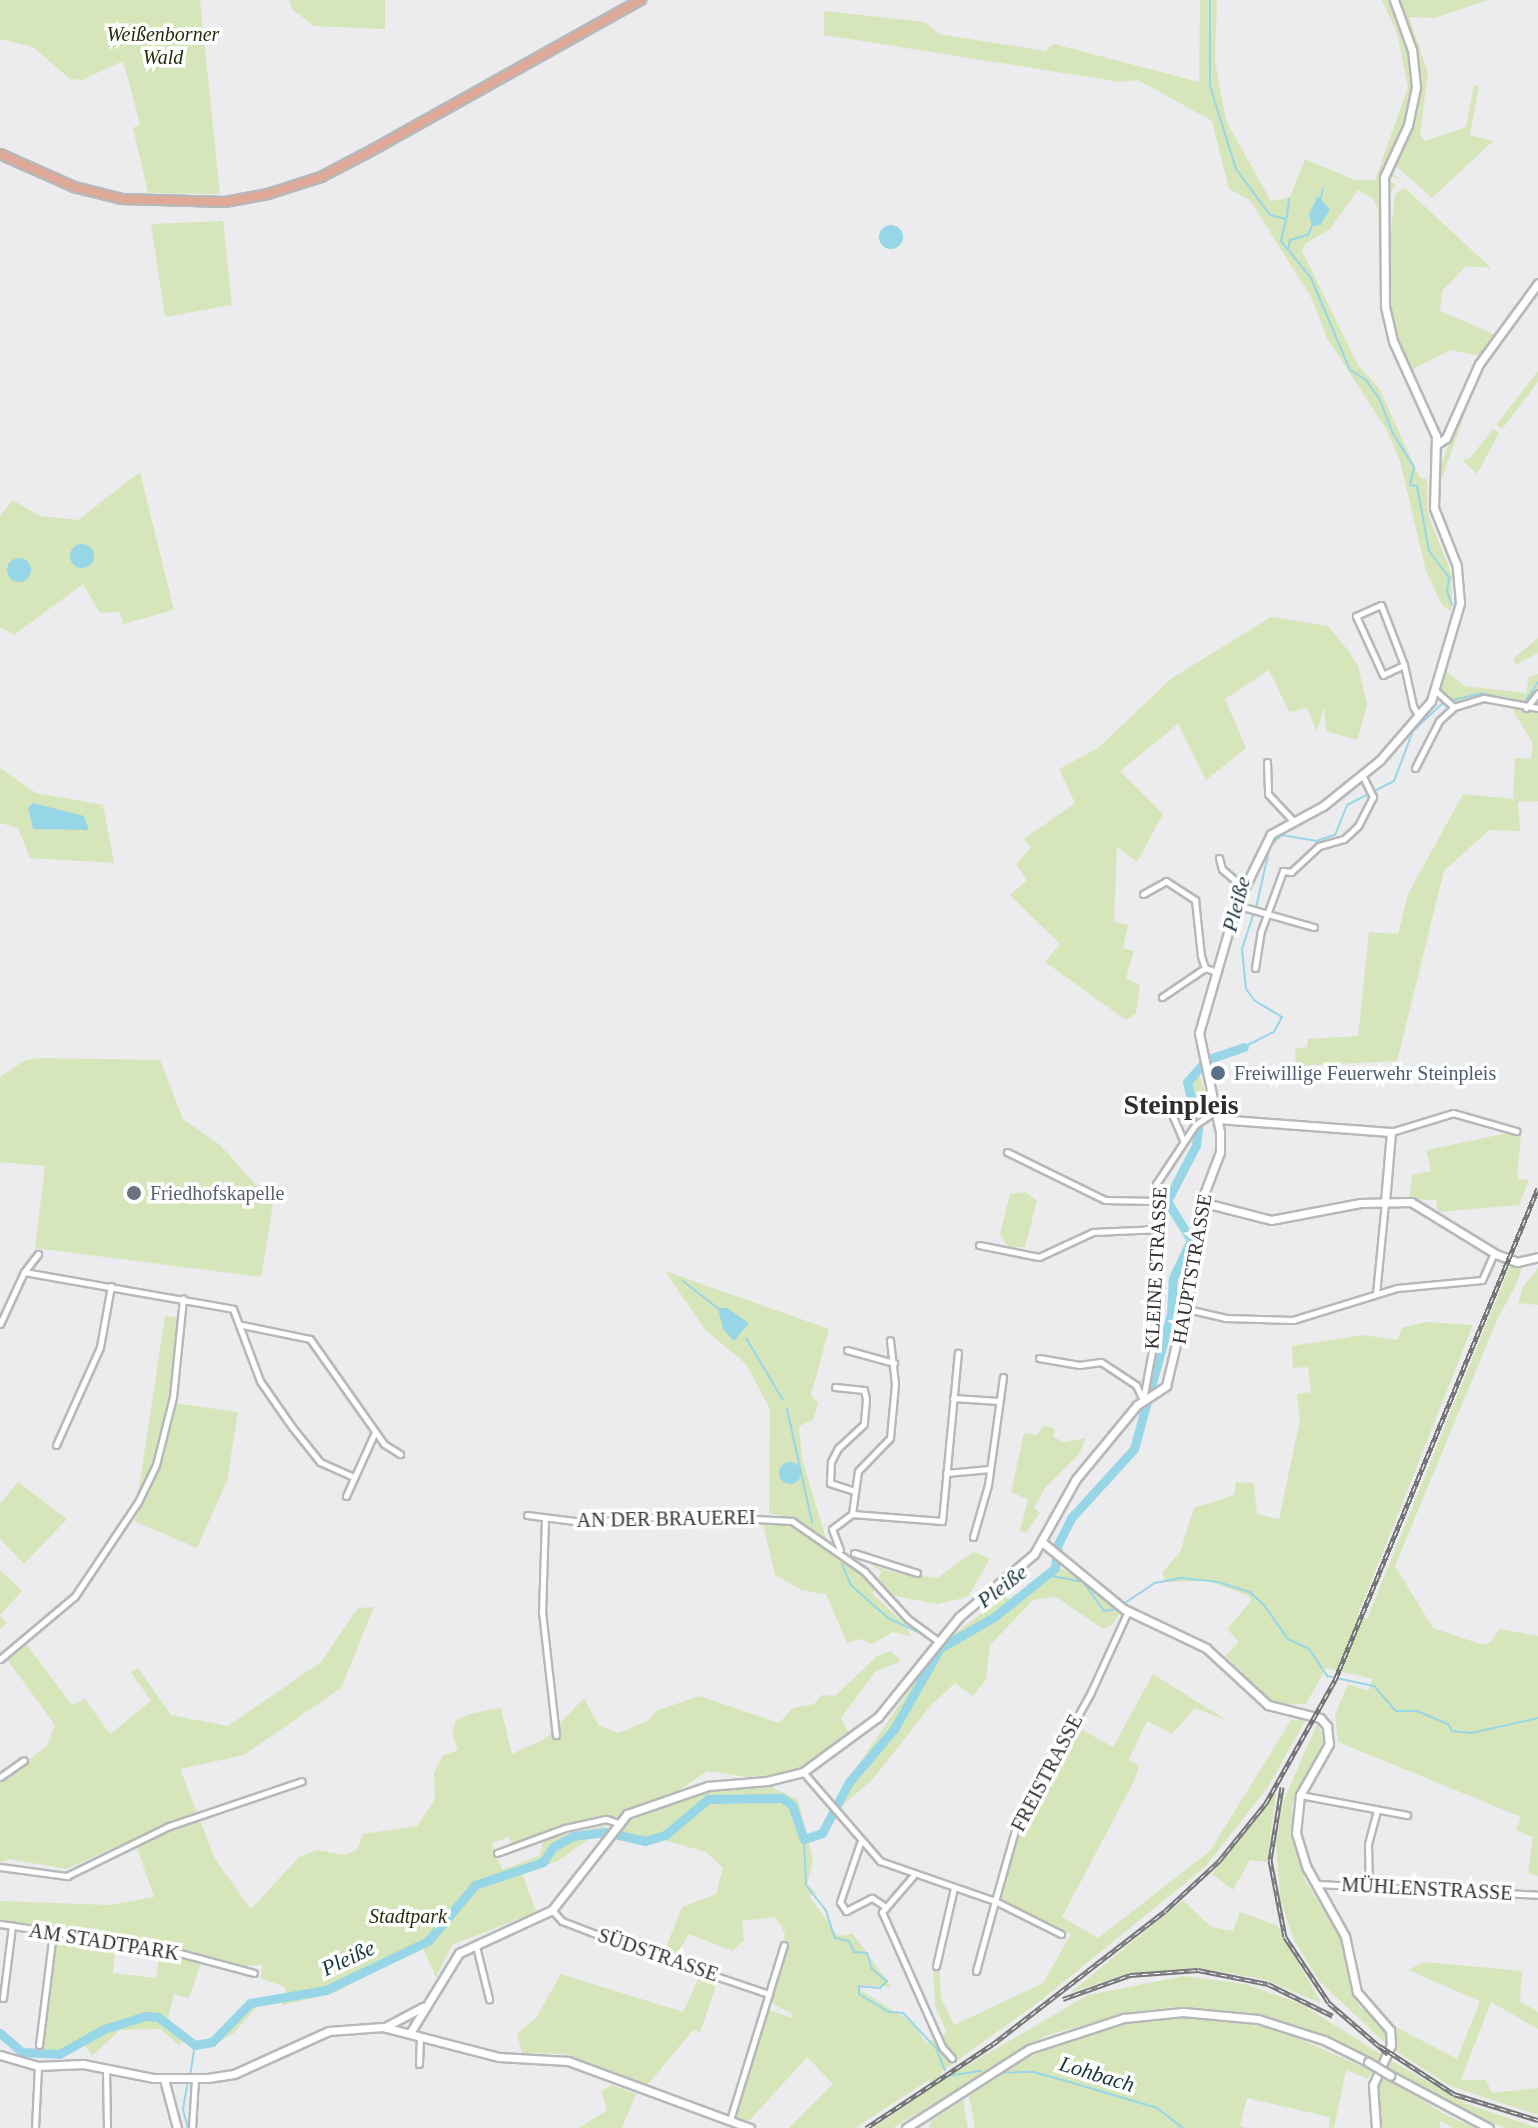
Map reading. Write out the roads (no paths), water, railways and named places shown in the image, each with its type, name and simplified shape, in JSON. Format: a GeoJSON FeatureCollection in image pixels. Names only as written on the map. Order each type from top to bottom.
{"type":"FeatureCollection","features":[{"type":"Feature","properties":{"kind":"main road"},"geometry":{"type":"LineString","coordinates":[[0,154],[74,187],[122,199],[225,202],[268,194],[321,177],[641,0]]}},
{"type":"Feature","properties":{"kind":"main road"},"geometry":{"type":"LineString","coordinates":[[1394,0],[1412,50],[1416,87],[1408,125],[1384,177],[1385,306],[1393,341],[1437,444],[1446,438],[1479,364],[1538,283]]}},
{"type":"Feature","properties":{"kind":"main road","name":"HAUPTSTRASSE"},"geometry":{"type":"LineString","coordinates":[[475,1943],[552,1910],[616,1825],[640,1808],[708,1786],[767,1781],[803,1772],[878,1717],[937,1640],[1023,1566],[1042,1542],[1064,1496],[1145,1400],[1155,1395],[1172,1373],[1201,1239],[1201,1202],[1220,1152],[1220,1116],[1202,1064],[1199,1033],[1214,971],[1236,905],[1267,839],[1295,823],[1395,746],[1439,693],[1461,593],[1457,566],[1434,508],[1437,444]]}},
{"type":"Feature","properties":{"kind":"main road"},"geometry":{"type":"LineString","coordinates":[[1220,1116],[1391,1132],[1385,1202]]}},
{"type":"Feature","properties":{"kind":"main road"},"geometry":{"type":"LineString","coordinates":[[1201,1202],[1271,1220],[1385,1202],[1411,1202],[1494,1253],[1535,1259]]}},
{"type":"Feature","properties":{"kind":"main road"},"geometry":{"type":"LineString","coordinates":[[1042,1542],[1123,1608],[1197,1641],[1268,1705],[1320,1718],[1329,1730],[1329,1744],[1300,1795],[1296,1833],[1316,1884],[1345,1936],[1357,1992],[1391,2034],[1373,2085],[1376,2128]]}},
{"type":"Feature","properties":{"kind":"main road"},"geometry":{"type":"LineString","coordinates":[[410,2033],[452,1963],[475,1943]]}},
{"type":"Feature","properties":{"kind":"main road"},"geometry":{"type":"LineString","coordinates":[[383,2027],[428,2004]]}},
{"type":"Feature","properties":{"kind":"main road"},"geometry":{"type":"LineString","coordinates":[[906,2128],[918,2124],[927,2114],[1042,2043],[1124,2018],[1215,2013],[1300,2031],[1368,2062],[1489,2128]]}},
{"type":"Feature","properties":{"kind":"main road"},"geometry":{"type":"LineString","coordinates":[[0,2055],[38,2066],[106,2068],[164,2079],[191,2079],[234,2074],[329,2031],[383,2027],[499,2057],[568,2061],[750,2128]]}},
{"type":"Feature","properties":{"kind":"main road"},"geometry":{"type":"LineString","coordinates":[[164,2079],[177,2128]]}},
{"type":"Feature","properties":{"kind":"street"},"geometry":{"type":"LineString","coordinates":[[1404,665],[1383,675],[1356,616],[1381,605],[1404,665],[1418,715]]}},
{"type":"Feature","properties":{"kind":"street"},"geometry":{"type":"LineString","coordinates":[[1439,693],[1454,707]]}},
{"type":"Feature","properties":{"kind":"street"},"geometry":{"type":"LineString","coordinates":[[1525,709],[1538,693]]}},
{"type":"Feature","properties":{"kind":"street"},"geometry":{"type":"LineString","coordinates":[[1415,768],[1439,721],[1454,707],[1484,698],[1525,709],[1538,708]]}},
{"type":"Feature","properties":{"kind":"street"},"geometry":{"type":"LineString","coordinates":[[1267,762],[1268,794],[1295,823]]}},
{"type":"Feature","properties":{"kind":"street"},"geometry":{"type":"LineString","coordinates":[[1255,968],[1266,916],[1283,871],[1291,872],[1319,846],[1352,833],[1369,792],[1362,774]]}},
{"type":"Feature","properties":{"kind":"street"},"geometry":{"type":"LineString","coordinates":[[1219,858],[1222,869],[1244,888]]}},
{"type":"Feature","properties":{"kind":"street"},"geometry":{"type":"LineString","coordinates":[[1143,894],[1166,881],[1195,900],[1205,968]]}},
{"type":"Feature","properties":{"kind":"street"},"geometry":{"type":"LineString","coordinates":[[1236,905],[1266,916],[1314,927]]}},
{"type":"Feature","properties":{"kind":"street"},"geometry":{"type":"LineString","coordinates":[[1205,968],[1214,971]]}},
{"type":"Feature","properties":{"kind":"street"},"geometry":{"type":"LineString","coordinates":[[1162,997],[1205,968]]}},
{"type":"Feature","properties":{"kind":"street"},"geometry":{"type":"LineString","coordinates":[[1169,1107],[1183,1140]]}},
{"type":"Feature","properties":{"kind":"street"},"geometry":{"type":"LineString","coordinates":[[1391,1132],[1453,1113],[1516,1131]]}},
{"type":"Feature","properties":{"kind":"street","name":"KLEINE STRASSE"},"geometry":{"type":"LineString","coordinates":[[1145,1400],[1156,1338],[1161,1229],[1155,1201],[1156,1184],[1183,1140],[1201,1118],[1220,1116]]}},
{"type":"Feature","properties":{"kind":"street"},"geometry":{"type":"LineString","coordinates":[[1007,1152],[1105,1200],[1155,1201]]}},
{"type":"Feature","properties":{"kind":"street"},"geometry":{"type":"LineString","coordinates":[[1376,1294],[1385,1202]]}},
{"type":"Feature","properties":{"kind":"street"},"geometry":{"type":"LineString","coordinates":[[979,1245],[1039,1257],[1093,1232],[1161,1229]]}},
{"type":"Feature","properties":{"kind":"street"},"geometry":{"type":"LineString","coordinates":[[1187,1309],[1283,1321],[1331,1312],[1376,1294],[1437,1281],[1482,1280],[1494,1253]]}},
{"type":"Feature","properties":{"kind":"street"},"geometry":{"type":"LineString","coordinates":[[0,1324],[2,1312],[24,1272],[38,1254]]}},
{"type":"Feature","properties":{"kind":"street"},"geometry":{"type":"LineString","coordinates":[[24,1272],[228,1307],[241,1325],[260,1381],[292,1427],[320,1462],[352,1476]]}},
{"type":"Feature","properties":{"kind":"street"},"geometry":{"type":"LineString","coordinates":[[56,1445],[100,1347],[111,1286]]}},
{"type":"Feature","properties":{"kind":"street"},"geometry":{"type":"LineString","coordinates":[[0,1659],[75,1596],[138,1502],[156,1465],[173,1397],[183,1299]]}},
{"type":"Feature","properties":{"kind":"street"},"geometry":{"type":"LineString","coordinates":[[241,1325],[310,1339],[375,1432],[400,1454]]}},
{"type":"Feature","properties":{"kind":"street"},"geometry":{"type":"LineString","coordinates":[[852,1514],[863,1463],[890,1438],[894,1363],[890,1340]]}},
{"type":"Feature","properties":{"kind":"street"},"geometry":{"type":"LineString","coordinates":[[847,1350],[894,1363]]}},
{"type":"Feature","properties":{"kind":"street"},"geometry":{"type":"LineString","coordinates":[[842,1555],[832,1529],[852,1514],[936,1524],[945,1516],[946,1473],[958,1353]]}},
{"type":"Feature","properties":{"kind":"street"},"geometry":{"type":"LineString","coordinates":[[1039,1358],[1079,1365],[1101,1362],[1129,1379],[1145,1400]]}},
{"type":"Feature","properties":{"kind":"street"},"geometry":{"type":"LineString","coordinates":[[973,1537],[990,1469],[1003,1377]]}},
{"type":"Feature","properties":{"kind":"street"},"geometry":{"type":"LineString","coordinates":[[835,1387],[864,1390],[866,1399],[864,1424],[838,1448],[831,1462],[830,1483],[855,1491]]}},
{"type":"Feature","properties":{"kind":"street"},"geometry":{"type":"LineString","coordinates":[[953,1398],[999,1401]]}},
{"type":"Feature","properties":{"kind":"street"},"geometry":{"type":"LineString","coordinates":[[346,1496],[352,1476],[375,1432]]}},
{"type":"Feature","properties":{"kind":"street"},"geometry":{"type":"LineString","coordinates":[[946,1473],[990,1469]]}},
{"type":"Feature","properties":{"kind":"street","name":"AN DER BRAUEREI"},"geometry":{"type":"LineString","coordinates":[[527,1515],[545,1518],[776,1517],[808,1528],[852,1562],[908,1619],[937,1640]]}},
{"type":"Feature","properties":{"kind":"street"},"geometry":{"type":"LineString","coordinates":[[545,1518],[542,1611],[556,1735]]}},
{"type":"Feature","properties":{"kind":"street"},"geometry":{"type":"LineString","coordinates":[[852,1562],[856,1554],[917,1573]]}},
{"type":"Feature","properties":{"kind":"street","name":"FREISTRASSE"},"geometry":{"type":"LineString","coordinates":[[976,1971],[1016,1827],[1091,1692],[1123,1608]]}},
{"type":"Feature","properties":{"kind":"street"},"geometry":{"type":"LineString","coordinates":[[0,1777],[24,1760]]}},
{"type":"Feature","properties":{"kind":"street"},"geometry":{"type":"LineString","coordinates":[[803,1772],[842,1812],[860,1843],[880,1861],[913,1876],[995,1901],[1061,1934]]}},
{"type":"Feature","properties":{"kind":"street"},"geometry":{"type":"LineString","coordinates":[[0,1867],[67,1876],[169,1826],[302,1781]]}},
{"type":"Feature","properties":{"kind":"street"},"geometry":{"type":"LineString","coordinates":[[1300,1795],[1407,1815]]}},
{"type":"Feature","properties":{"kind":"street"},"geometry":{"type":"LineString","coordinates":[[1369,1886],[1368,1844],[1377,1810]]}},
{"type":"Feature","properties":{"kind":"street"},"geometry":{"type":"LineString","coordinates":[[497,1853],[565,1828],[606,1819],[616,1825]]}},
{"type":"Feature","properties":{"kind":"street"},"geometry":{"type":"LineString","coordinates":[[860,1843],[840,1902],[846,1911],[872,1898],[886,1907]]}},
{"type":"Feature","properties":{"kind":"street"},"geometry":{"type":"LineString","coordinates":[[913,1876],[882,1912],[952,2058]]}},
{"type":"Feature","properties":{"kind":"street","name":"MÜHLENSTRASSE"},"geometry":{"type":"LineString","coordinates":[[1316,1884],[1538,1895]]}},
{"type":"Feature","properties":{"kind":"street"},"geometry":{"type":"LineString","coordinates":[[936,1966],[954,1888]]}},
{"type":"Feature","properties":{"kind":"street","name":"SÜDSTRASSE"},"geometry":{"type":"LineString","coordinates":[[552,1910],[562,1921],[769,1994]]}},
{"type":"Feature","properties":{"kind":"street","name":"AM STADTPARK"},"geometry":{"type":"LineString","coordinates":[[0,1924],[161,1948],[254,1973]]}},
{"type":"Feature","properties":{"kind":"street"},"geometry":{"type":"LineString","coordinates":[[3,1998],[12,1926]]}},
{"type":"Feature","properties":{"kind":"street"},"geometry":{"type":"LineString","coordinates":[[39,2045],[53,1933]]}},
{"type":"Feature","properties":{"kind":"street"},"geometry":{"type":"LineString","coordinates":[[475,1943],[489,1999]]}},
{"type":"Feature","properties":{"kind":"street"},"geometry":{"type":"LineString","coordinates":[[731,2123],[784,1945]]}},
{"type":"Feature","properties":{"kind":"street"},"geometry":{"type":"LineString","coordinates":[[419,2064],[420,2036]]}},
{"type":"Feature","properties":{"kind":"street"},"geometry":{"type":"LineString","coordinates":[[35,2128],[38,2066]]}},
{"type":"Feature","properties":{"kind":"street"},"geometry":{"type":"LineString","coordinates":[[106,2068],[107,2128]]}},
{"type":"Feature","properties":{"kind":"street"},"geometry":{"type":"LineString","coordinates":[[191,2079],[192,2128]]}},
{"type":"Feature","properties":{"kind":"water"},"geometry":{"type":"Polygon","coordinates":[[[1318,196],[1330,210],[1320,225],[1312,226],[1309,214],[1318,196]]]}},
{"type":"Feature","properties":{"kind":"water"},"geometry":{"type":"Polygon","coordinates":[[[891,225],[902,232],[903,237],[896,248],[891,249],[880,242],[879,237],[886,226],[891,225]]]}},
{"type":"Feature","properties":{"kind":"water"},"geometry":{"type":"Polygon","coordinates":[[[82,544],[90,548],[94,556],[90,564],[82,568],[74,564],[70,556],[74,548],[82,544]]]}},
{"type":"Feature","properties":{"kind":"water"},"geometry":{"type":"Polygon","coordinates":[[[19,558],[30,565],[31,570],[24,581],[19,582],[8,575],[7,570],[14,559],[19,558]]]}},
{"type":"Feature","properties":{"kind":"water"},"geometry":{"type":"Polygon","coordinates":[[[33,803],[84,816],[89,830],[33,829],[28,808],[33,803]]]}},
{"type":"Feature","properties":{"kind":"water"},"geometry":{"type":"Polygon","coordinates":[[[718,1308],[727,1308],[749,1323],[734,1341],[723,1329],[718,1308]]]}},
{"type":"Feature","properties":{"kind":"water"},"geometry":{"type":"Polygon","coordinates":[[[790,1462],[798,1465],[801,1473],[798,1481],[790,1484],[782,1481],[779,1473],[782,1465],[790,1462]]]}},
{"type":"Feature","properties":{"kind":"waterway"},"geometry":{"type":"LineString","coordinates":[[1210,0],[1210,86],[1236,169],[1270,215],[1286,219],[1281,241],[1311,278],[1350,370],[1366,380],[1380,400],[1392,432],[1414,467],[1410,485],[1417,486],[1429,551],[1449,578],[1447,591],[1452,605]]}},
{"type":"Feature","properties":{"kind":"waterway"},"geometry":{"type":"LineString","coordinates":[[1321,198],[1323,188]]}},
{"type":"Feature","properties":{"kind":"waterway"},"geometry":{"type":"LineString","coordinates":[[1287,217],[1289,199]]}},
{"type":"Feature","properties":{"kind":"waterway"},"geometry":{"type":"LineString","coordinates":[[1288,250],[1290,240],[1308,235],[1313,224]]}},
{"type":"Feature","properties":{"kind":"waterway","name":"Pleiße"},"geometry":{"type":"LineString","coordinates":[[1524,703],[1538,682]]}},
{"type":"Feature","properties":{"kind":"waterway","name":"Pleiße"},"geometry":{"type":"LineString","coordinates":[[1256,908],[1270,846],[1282,835],[1316,841],[1335,835],[1347,805],[1394,781],[1413,731],[1444,702],[1482,693],[1515,702]]}},
{"type":"Feature","properties":{"kind":"waterway","name":"Pleiße"},"geometry":{"type":"LineString","coordinates":[[1244,1047],[1274,1032],[1282,1017],[1255,1001],[1246,989],[1242,949],[1254,913]]}},
{"type":"Feature","properties":{"kind":"waterway","name":"Pleiße"},"geometry":{"type":"LineString","coordinates":[[0,2033],[22,2052],[59,2054],[104,2029],[145,2016],[158,2017],[195,2045],[212,2042],[250,2003],[326,1990],[428,1941],[475,1885],[543,1862],[553,1847],[573,1836],[606,1832],[645,1841],[665,1835],[708,1799],[782,1798],[792,1805],[804,1839],[822,1833],[849,1782],[894,1729],[940,1648],[994,1617],[1055,1568],[1058,1544],[1071,1518],[1134,1449],[1171,1314],[1173,1278],[1191,1240],[1167,1201],[1196,1145],[1198,1128],[1187,1082],[1206,1060],[1244,1047]]}},
{"type":"Feature","properties":{"kind":"waterway"},"geometry":{"type":"LineString","coordinates":[[683,1281],[720,1310]]}},
{"type":"Feature","properties":{"kind":"waterway"},"geometry":{"type":"LineString","coordinates":[[746,1338],[783,1400]]}},
{"type":"Feature","properties":{"kind":"waterway"},"geometry":{"type":"LineString","coordinates":[[787,1409],[812,1522]]}},
{"type":"Feature","properties":{"kind":"waterway"},"geometry":{"type":"LineString","coordinates":[[842,1564],[851,1585],[888,1618],[918,1632]]}},
{"type":"Feature","properties":{"kind":"waterway"},"geometry":{"type":"LineString","coordinates":[[1047,1575],[1083,1582],[1104,1611],[1117,1609]]}},
{"type":"Feature","properties":{"kind":"waterway"},"geometry":{"type":"LineString","coordinates":[[1122,1605],[1155,1583],[1181,1578],[1218,1582],[1251,1593],[1264,1605],[1288,1639],[1309,1649],[1327,1676],[1374,1686],[1396,1711],[1417,1711],[1448,1724],[1452,1731],[1471,1733],[1538,1718]]}},
{"type":"Feature","properties":{"kind":"waterway","name":"Lohbach"},"geometry":{"type":"LineString","coordinates":[[804,1839],[806,1885],[826,1911],[835,1938],[849,1941],[854,1952],[867,1953],[872,1969],[887,1981],[880,1988],[859,1986],[859,1994],[889,2012],[903,2013],[936,2048],[945,2070]]}},
{"type":"Feature","properties":{"kind":"waterway"},"geometry":{"type":"LineString","coordinates":[[190,2076],[195,2045]]}},
{"type":"Feature","properties":{"kind":"waterway","name":"Lohbach"},"geometry":{"type":"LineString","coordinates":[[948,2076],[981,2071]]}},
{"type":"Feature","properties":{"kind":"waterway","name":"Lohbach"},"geometry":{"type":"LineString","coordinates":[[997,2073],[1033,2072],[1056,2078],[1157,2108],[1183,2128]]}},
{"type":"Feature","properties":{"kind":"waterway"},"geometry":{"type":"LineString","coordinates":[[188,2082],[183,2109],[188,2128]]}},
{"type":"Feature","properties":{"kind":"railway"},"geometry":{"type":"LineString","coordinates":[[866,2128],[993,2044],[1165,1911],[1219,1861],[1266,1803],[1335,1680],[1538,1188]]}},
{"type":"Feature","properties":{"kind":"railway"},"geometry":{"type":"LineString","coordinates":[[1282,1787],[1270,1860],[1285,1937],[1329,2003],[1388,2054]]}},
{"type":"Feature","properties":{"kind":"railway"},"geometry":{"type":"LineString","coordinates":[[1063,1999],[1130,1975],[1198,1970],[1268,1984],[1333,2016]]}},
{"type":"Feature","properties":{"kind":"railway"},"geometry":{"type":"LineString","coordinates":[[1380,2046],[1454,2094],[1538,2120]]}},
{"type":"Feature","properties":{"kind":"place","name":"Freiwillige Feuerwehr Steinpleis"},"geometry":{"type":"Point","coordinates":[1218,1073]}},
{"type":"Feature","properties":{"kind":"place","name":"Friedhofskapelle"},"geometry":{"type":"Point","coordinates":[134,1193]}},
{"type":"Feature","properties":{"kind":"district","name":"Steinpleis"},"geometry":{"type":"Point","coordinates":[1181,1105]}},
{"type":"Feature","properties":{"kind":"park label","name":"Weißenborner Wald"},"geometry":{"type":"Point","coordinates":[163,46]}},
{"type":"Feature","properties":{"kind":"park label","name":"Stadtpark"},"geometry":{"type":"Point","coordinates":[408,1916]}}]}
